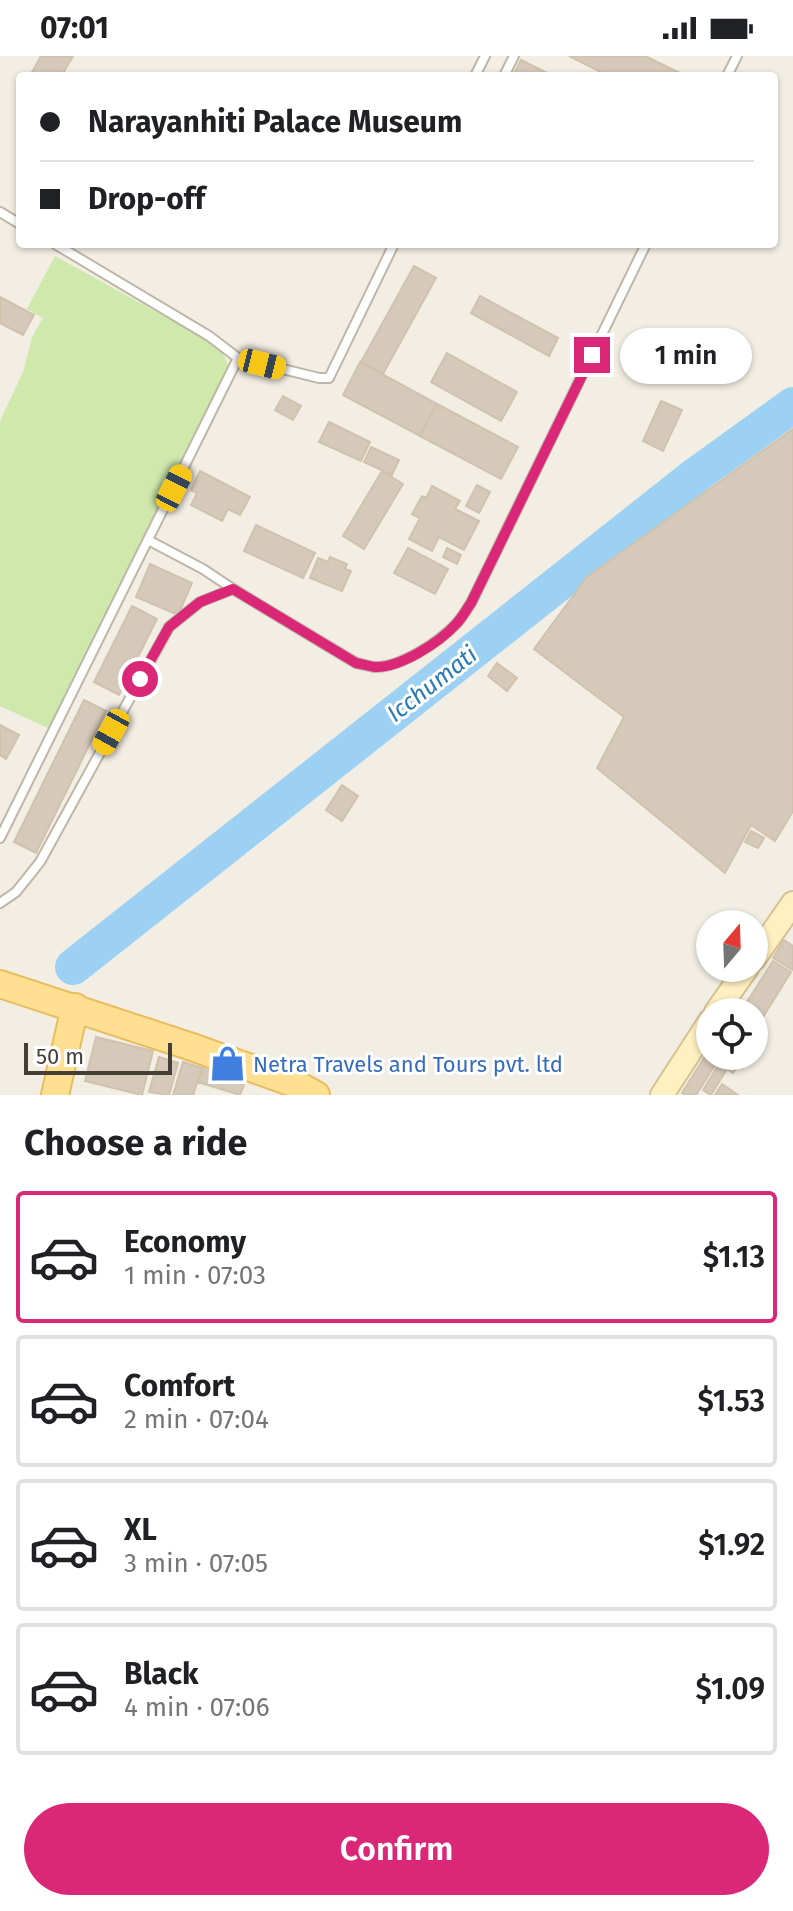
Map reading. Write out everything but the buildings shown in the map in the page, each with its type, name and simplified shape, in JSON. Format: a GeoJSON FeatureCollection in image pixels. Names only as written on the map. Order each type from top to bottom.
{"type":"FeatureCollection","features":[{"type":"Feature","properties":{"kind":"main road"},"geometry":{"type":"LineString","coordinates":[[768,939],[793,903]]}},
{"type":"Feature","properties":{"kind":"main road"},"geometry":{"type":"LineString","coordinates":[[0,984],[296,1084],[316,1095]]}},
{"type":"Feature","properties":{"kind":"main road"},"geometry":{"type":"LineString","coordinates":[[55,1095],[75,1007]]}},
{"type":"Feature","properties":{"kind":"main road"},"geometry":{"type":"LineString","coordinates":[[662,1095],[696,1043]]}},
{"type":"Feature","properties":{"kind":"lane"},"geometry":{"type":"LineString","coordinates":[[62,248],[209,336],[238,358],[319,378],[329,378],[392,248]]}},
{"type":"Feature","properties":{"kind":"lane"},"geometry":{"type":"LineString","coordinates":[[148,540],[203,569],[356,663],[376,667],[413,656],[440,639],[458,622],[471,603],[644,248]]}},
{"type":"Feature","properties":{"kind":"lane"},"geometry":{"type":"LineString","coordinates":[[0,838],[238,358]]}},
{"type":"Feature","properties":{"kind":"lane"},"geometry":{"type":"LineString","coordinates":[[0,903],[16,892],[40,862],[169,627],[200,602],[233,589]]}},
{"type":"Feature","properties":{"kind":"green space"},"geometry":{"type":"Polygon","coordinates":[[[55,256],[220,347],[229,367],[52,730],[0,706],[0,421],[23,372],[32,337],[43,318],[27,309],[55,256]]]}},
{"type":"Feature","properties":{"kind":"waterway","name":"Icchumati"},"geometry":{"type":"LineString","coordinates":[[73,967],[696,475],[793,405]]}},
{"type":"Feature","properties":{"kind":"place","name":"Netra Travels and Tours pvt. ltd"},"geometry":{"type":"Point","coordinates":[227,1064]}},
{"type":"Feature","properties":{"kind":"route"},"geometry":{"type":"LineString","coordinates":[[140,679],[169,627],[200,602],[233,589],[356,663],[376,667],[393,663],[413,656],[440,639],[458,622],[471,603],[592,355]]}}]}
